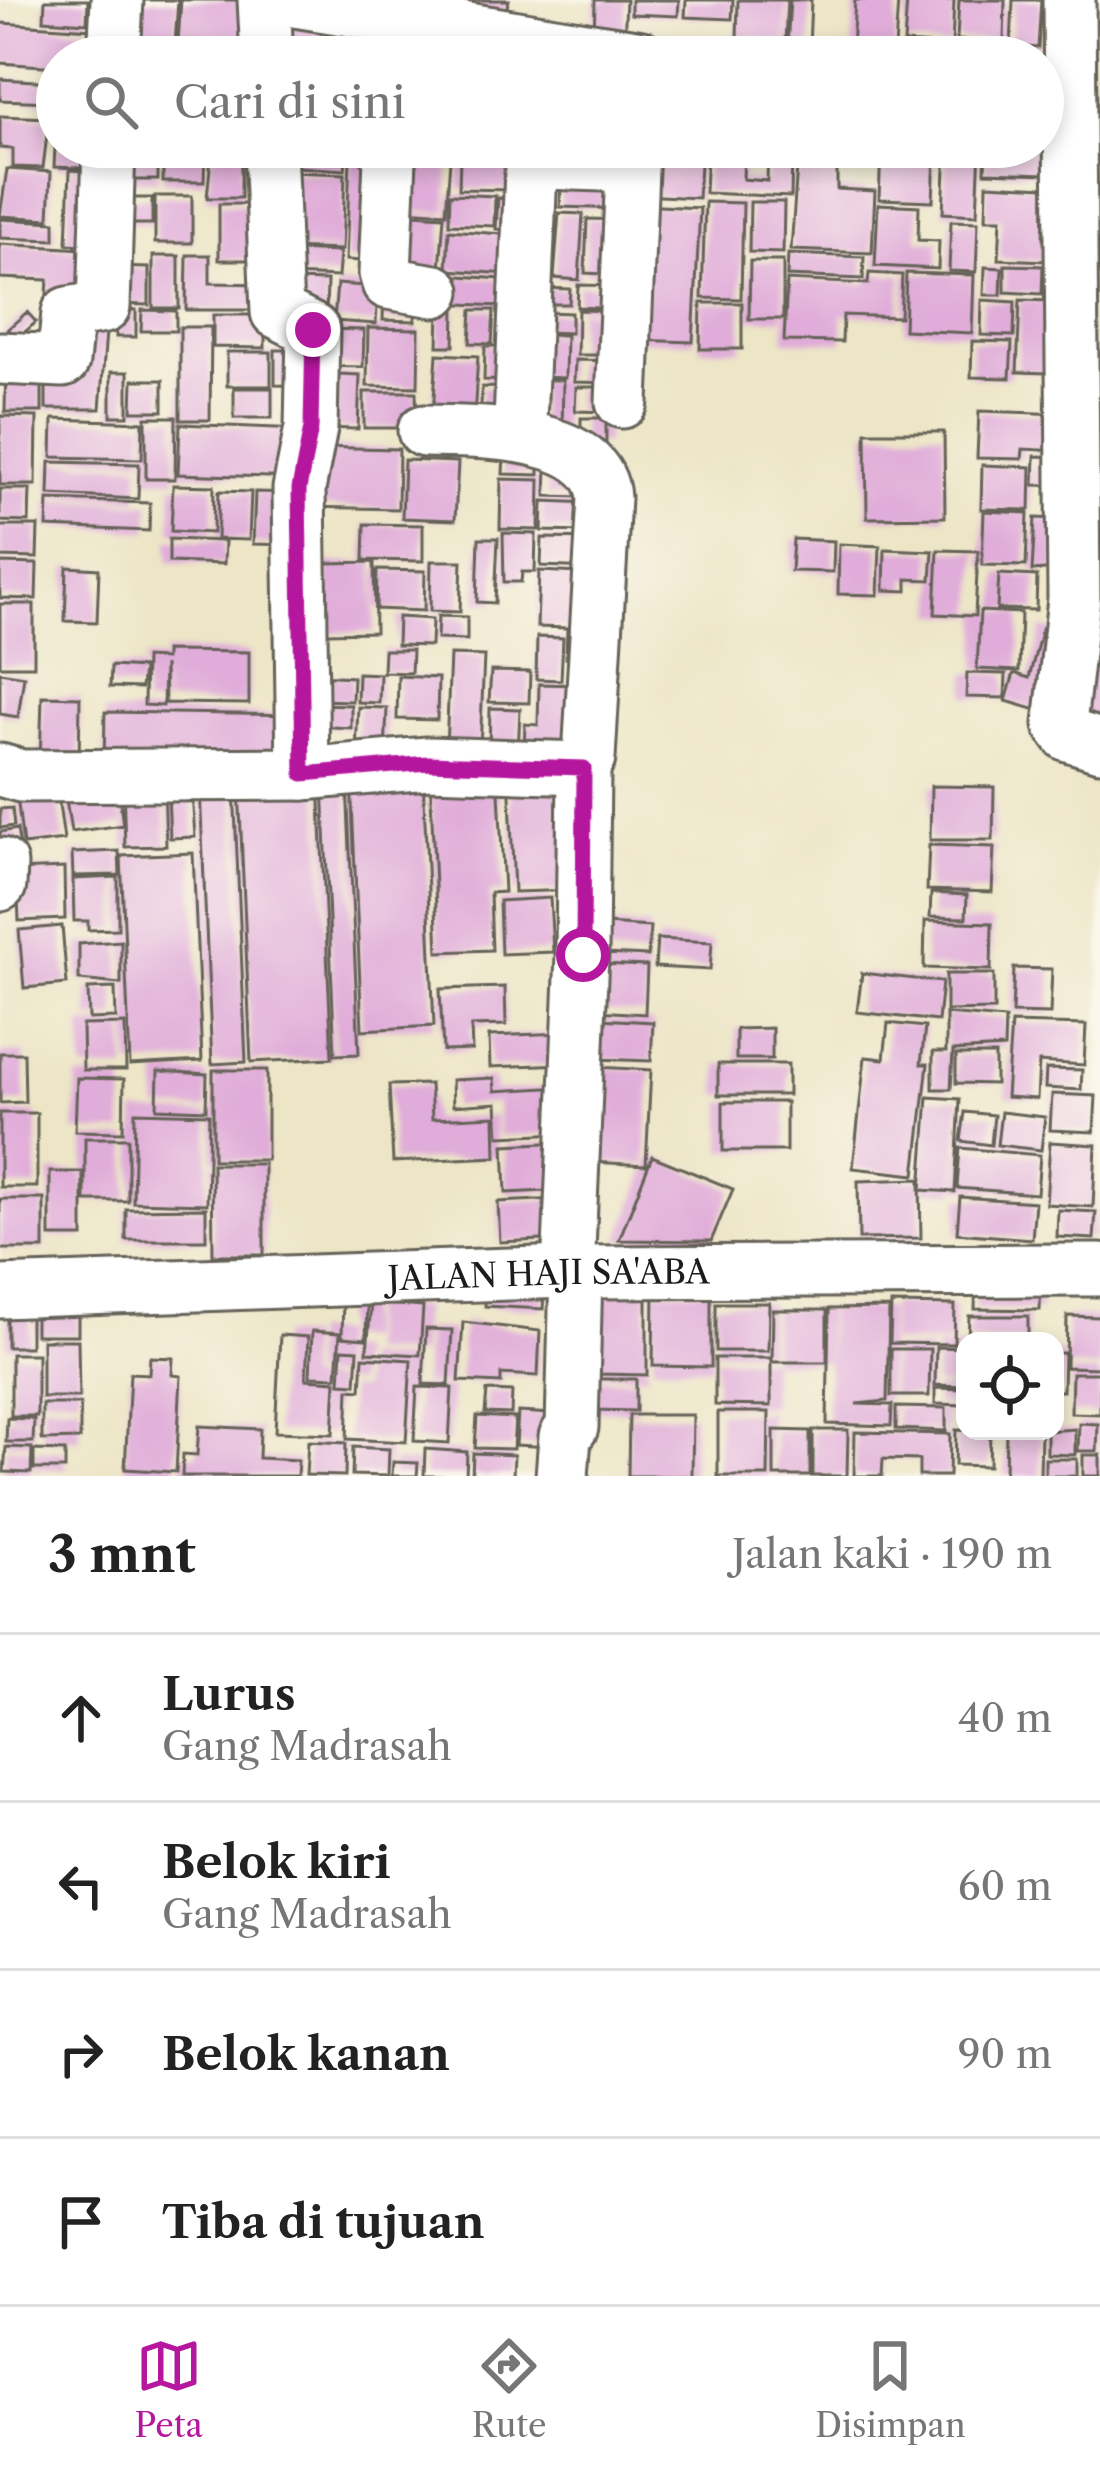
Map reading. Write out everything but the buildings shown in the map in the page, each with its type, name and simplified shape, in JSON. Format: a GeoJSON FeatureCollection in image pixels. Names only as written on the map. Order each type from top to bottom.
{"type":"FeatureCollection","features":[{"type":"Feature","properties":{"kind":"street"},"geometry":{"type":"LineString","coordinates":[[115,36],[117,0]]}},
{"type":"Feature","properties":{"kind":"street"},"geometry":{"type":"LineString","coordinates":[[264,0],[266,36]]}},
{"type":"Feature","properties":{"kind":"street"},"geometry":{"type":"LineString","coordinates":[[289,0],[511,36]]}},
{"type":"Feature","properties":{"kind":"street"},"geometry":{"type":"LineString","coordinates":[[1064,103],[1080,27]]}},
{"type":"Feature","properties":{"kind":"street"},"geometry":{"type":"LineString","coordinates":[[0,358],[63,361],[68,313],[104,307],[109,168]]}},
{"type":"Feature","properties":{"kind":"street"},"geometry":{"type":"LineString","coordinates":[[271,168],[278,313],[313,330],[311,428],[299,489],[303,774]]}},
{"type":"Feature","properties":{"kind":"street"},"geometry":{"type":"LineString","coordinates":[[390,168],[388,283],[435,291]]}},
{"type":"Feature","properties":{"kind":"street"},"geometry":{"type":"LineString","coordinates":[[525,433],[520,422],[531,170],[536,168]]}},
{"type":"Feature","properties":{"kind":"street"},"geometry":{"type":"LineString","coordinates":[[622,402],[632,168]]}},
{"type":"Feature","properties":{"kind":"street"},"geometry":{"type":"LineString","coordinates":[[1062,168],[1087,367],[1087,600],[1060,724],[1068,735],[1100,745]]}},
{"type":"Feature","properties":{"kind":"street"},"geometry":{"type":"LineString","coordinates":[[0,770],[21,776],[303,774],[428,763],[578,765],[589,758],[603,485],[592,464],[525,433],[424,431]]}},
{"type":"Feature","properties":{"kind":"street"},"geometry":{"type":"LineString","coordinates":[[564,1456],[572,1427],[567,1272],[587,776],[578,765]]}},
{"type":"Feature","properties":{"kind":"street"},"geometry":{"type":"LineString","coordinates":[[0,885],[1,864]]}},
{"type":"Feature","properties":{"kind":"street","name":"JALAN HAJI SA'ABA"},"geometry":{"type":"LineString","coordinates":[[0,1292],[567,1272],[1100,1270]]}},
{"type":"Feature","properties":{"kind":"route"},"geometry":{"type":"LineString","coordinates":[[313,330],[311,428],[303,447],[299,489],[303,517],[303,774],[428,763],[584,768],[583,955]]}}]}
